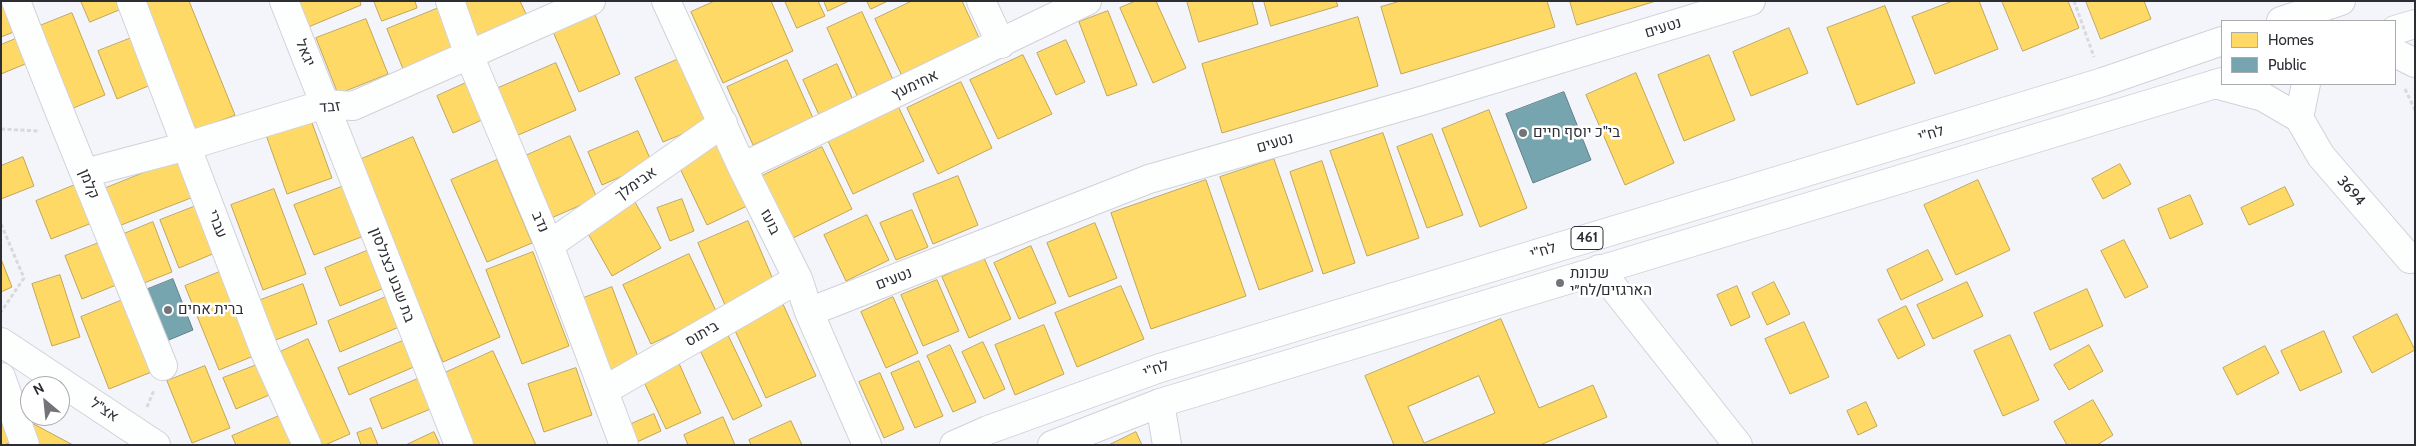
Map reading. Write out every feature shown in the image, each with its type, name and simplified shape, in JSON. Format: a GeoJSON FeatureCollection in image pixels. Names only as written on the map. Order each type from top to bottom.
{"type":"FeatureCollection","features":[{"type":"Feature","properties":{"kind":"street","name":"קלמן"},"geometry":{"type":"LineString","coordinates":[[16,1],[66,132],[85,173],[163,366]]}},
{"type":"Feature","properties":{"kind":"street","name":"עברי"},"geometry":{"type":"LineString","coordinates":[[130,1],[265,352],[307,445]]}},
{"type":"Feature","properties":{"kind":"street","name":"יגאל"},"geometry":{"type":"LineString","coordinates":[[284,1],[325,104]]}},
{"type":"Feature","properties":{"kind":"street","name":"נדב"},"geometry":{"type":"LineString","coordinates":[[450,1],[469,55],[549,245],[605,390],[624,445]]}},
{"type":"Feature","properties":{"kind":"street","name":"זבד"},"geometry":{"type":"LineString","coordinates":[[85,173],[187,146],[325,104],[353,106],[591,1]]}},
{"type":"Feature","properties":{"kind":"street"},"geometry":{"type":"LineString","coordinates":[[981,1],[1001,44]]}},
{"type":"Feature","properties":{"kind":"street","name":"אחימעץ"},"geometry":{"type":"LineString","coordinates":[[742,167],[1087,1]]}},
{"type":"Feature","properties":{"kind":"street","name":"נטעים"},"geometry":{"type":"LineString","coordinates":[[809,312],[1149,179],[1421,102],[1750,1]]}},
{"type":"Feature","properties":{"kind":"street"},"geometry":{"type":"LineString","coordinates":[[2285,20],[2341,1]]}},
{"type":"Feature","properties":{"kind":"street","name":"בועז"},"geometry":{"type":"LineString","coordinates":[[669,2],[742,167],[798,279],[809,312],[867,445]]}},
{"type":"Feature","properties":{"kind":"street"},"geometry":{"type":"LineString","coordinates":[[2396,30],[2415,24]]}},
{"type":"Feature","properties":{"kind":"street","name":"לח\"י"},"geometry":{"type":"LineString","coordinates":[[954,445],[988,430],[1160,368],[2103,82],[2221,41]]}},
{"type":"Feature","properties":{"kind":"street"},"geometry":{"type":"LineString","coordinates":[[2396,54],[2408,72]]}},
{"type":"Feature","properties":{"kind":"street","name":"461"},"geometry":{"type":"LineString","coordinates":[[1052,445],[1160,402],[2219,83]]}},
{"type":"Feature","properties":{"kind":"street","name":"3694"},"geometry":{"type":"LineString","coordinates":[[2225,85],[2263,97],[2299,118],[2321,156],[2410,259]]}},
{"type":"Feature","properties":{"kind":"street"},"geometry":{"type":"LineString","coordinates":[[2299,118],[2306,85]]}},
{"type":"Feature","properties":{"kind":"street","name":"בת שבע כצנלסון"},"geometry":{"type":"LineString","coordinates":[[325,104],[459,445]]}},
{"type":"Feature","properties":{"kind":"street","name":"אבימלך"},"geometry":{"type":"LineString","coordinates":[[549,245],[723,123]]}},
{"type":"Feature","properties":{"kind":"street"},"geometry":{"type":"LineString","coordinates":[[1599,269],[1738,445]]}},
{"type":"Feature","properties":{"kind":"street","name":"ביתוס"},"geometry":{"type":"LineString","coordinates":[[605,390],[798,279]]}},
{"type":"Feature","properties":{"kind":"street","name":"אצ\"ל"},"geometry":{"type":"LineString","coordinates":[[1,342],[147,439]]}},
{"type":"Feature","properties":{"kind":"street"},"geometry":{"type":"LineString","coordinates":[[1,377],[25,445]]}},
{"type":"Feature","properties":{"kind":"street"},"geometry":{"type":"LineString","coordinates":[[1160,402],[1167,445]]}},
{"type":"Feature","properties":{"kind":"path"},"geometry":{"type":"LineString","coordinates":[[2074,1],[2103,82]]}},
{"type":"Feature","properties":{"kind":"path"},"geometry":{"type":"LineString","coordinates":[[2408,72],[2415,110]]}},
{"type":"Feature","properties":{"kind":"path"},"geometry":{"type":"LineString","coordinates":[[1,129],[66,132]]}},
{"type":"Feature","properties":{"kind":"path"},"geometry":{"type":"LineString","coordinates":[[1,224],[24,278],[1,312]]}},
{"type":"Feature","properties":{"kind":"path"},"geometry":{"type":"LineString","coordinates":[[147,439],[163,366]]}},
{"type":"Feature","properties":{"kind":"building: Homes"},"geometry":{"type":"Polygon","coordinates":[[[1,1],[10,1],[21,29],[1,37],[1,1]]]}},
{"type":"Feature","properties":{"kind":"building: Homes"},"geometry":{"type":"Polygon","coordinates":[[[81,1],[116,1],[119,10],[90,22],[81,1]]]}},
{"type":"Feature","properties":{"kind":"building: Homes"},"geometry":{"type":"Polygon","coordinates":[[[137,1],[189,1],[235,115],[190,133],[137,1]]]}},
{"type":"Feature","properties":{"kind":"building: Homes"},"geometry":{"type":"Polygon","coordinates":[[[295,1],[360,1],[361,5],[306,28],[295,1]]]}},
{"type":"Feature","properties":{"kind":"building: Homes"},"geometry":{"type":"Polygon","coordinates":[[[374,1],[415,1],[417,8],[382,21],[374,1]]]}},
{"type":"Feature","properties":{"kind":"building: Homes"},"geometry":{"type":"Polygon","coordinates":[[[461,1],[520,1],[527,16],[477,38],[461,1]]]}},
{"type":"Feature","properties":{"kind":"building: Homes"},"geometry":{"type":"Polygon","coordinates":[[[715,1],[771,1],[793,51],[723,83],[691,12],[715,1]]]}},
{"type":"Feature","properties":{"kind":"building: Homes"},"geometry":{"type":"Polygon","coordinates":[[[785,1],[818,1],[825,16],[797,28],[785,1]]]}},
{"type":"Feature","properties":{"kind":"building: Homes"},"geometry":{"type":"Polygon","coordinates":[[[824,1],[849,1],[828,11],[824,1]]]}},
{"type":"Feature","properties":{"kind":"building: Homes"},"geometry":{"type":"Polygon","coordinates":[[[867,1],[888,1],[871,9],[867,1]]]}},
{"type":"Feature","properties":{"kind":"building: Homes"},"geometry":{"type":"Polygon","coordinates":[[[912,1],[962,1],[981,42],[904,80],[875,19],[912,1]]]}},
{"type":"Feature","properties":{"kind":"building: Homes"},"geometry":{"type":"Polygon","coordinates":[[[1136,1],[1156,1],[1186,68],[1153,83],[1120,8],[1136,1]]]}},
{"type":"Feature","properties":{"kind":"building: Homes"},"geometry":{"type":"Polygon","coordinates":[[[1187,1],[1252,1],[1258,24],[1199,42],[1187,1]]]}},
{"type":"Feature","properties":{"kind":"building: Homes"},"geometry":{"type":"Polygon","coordinates":[[[1264,1],[1336,1],[1338,6],[1271,26],[1264,1]]]}},
{"type":"Feature","properties":{"kind":"building: Homes"},"geometry":{"type":"Polygon","coordinates":[[[1401,1],[1547,1],[1555,27],[1401,74],[1381,7],[1401,1]]]}},
{"type":"Feature","properties":{"kind":"building: Homes"},"geometry":{"type":"Polygon","coordinates":[[[1570,1],[1656,1],[1577,25],[1570,1]]]}},
{"type":"Feature","properties":{"kind":"building: Homes"},"geometry":{"type":"Polygon","coordinates":[[[1953,1],[1979,1],[1998,49],[1935,74],[1912,17],[1953,1]]]}},
{"type":"Feature","properties":{"kind":"building: Homes"},"geometry":{"type":"Polygon","coordinates":[[[2002,1],[2068,1],[2079,28],[2023,51],[2002,1]]]}},
{"type":"Feature","properties":{"kind":"building: Homes"},"geometry":{"type":"Polygon","coordinates":[[[2086,1],[2144,1],[2151,19],[2101,39],[2086,1]]]}},
{"type":"Feature","properties":{"kind":"building: Homes"},"geometry":{"type":"Polygon","coordinates":[[[1885,6],[1915,83],[1857,105],[1827,28],[1885,6]]]}},
{"type":"Feature","properties":{"kind":"building: Homes"},"geometry":{"type":"Polygon","coordinates":[[[441,7],[457,47],[403,69],[387,29],[441,7]]]}},
{"type":"Feature","properties":{"kind":"building: Homes"},"geometry":{"type":"Polygon","coordinates":[[[593,10],[620,74],[579,92],[551,27],[593,10]]]}},
{"type":"Feature","properties":{"kind":"building: Homes"},"geometry":{"type":"Polygon","coordinates":[[[1108,11],[1137,85],[1107,96],[1079,22],[1108,11]]]}},
{"type":"Feature","properties":{"kind":"building: Homes"},"geometry":{"type":"Polygon","coordinates":[[[862,12],[895,84],[859,100],[827,28],[862,12]]]}},
{"type":"Feature","properties":{"kind":"building: Homes"},"geometry":{"type":"Polygon","coordinates":[[[72,13],[105,95],[71,109],[37,27],[72,13]]]}},
{"type":"Feature","properties":{"kind":"building: Homes"},"geometry":{"type":"Polygon","coordinates":[[[1358,17],[1378,86],[1222,133],[1202,64],[1358,17]]]}},
{"type":"Feature","properties":{"kind":"building: Homes"},"geometry":{"type":"Polygon","coordinates":[[[366,19],[388,74],[338,94],[316,38],[366,19]]]}},
{"type":"Feature","properties":{"kind":"building: Homes"},"geometry":{"type":"Polygon","coordinates":[[[1789,28],[1808,73],[1751,96],[1733,52],[1789,28]]]}},
{"type":"Feature","properties":{"kind":"building: Homes"},"geometry":{"type":"Polygon","coordinates":[[[20,37],[30,62],[1,74],[1,45],[20,37]]]}},
{"type":"Feature","properties":{"kind":"building: Homes"},"geometry":{"type":"Polygon","coordinates":[[[134,37],[153,84],[117,99],[98,51],[134,37]]]}},
{"type":"Feature","properties":{"kind":"building: Homes"},"geometry":{"type":"Polygon","coordinates":[[[1066,40],[1085,82],[1056,95],[1037,53],[1066,40]]]}},
{"type":"Feature","properties":{"kind":"building: Homes"},"geometry":{"type":"Polygon","coordinates":[[[1023,55],[1052,114],[998,139],[970,80],[1023,55]]]}},
{"type":"Feature","properties":{"kind":"building: Homes"},"geometry":{"type":"Polygon","coordinates":[[[1709,55],[1735,120],[1684,141],[1658,75],[1709,55]]]}},
{"type":"Feature","properties":{"kind":"building: Homes"},"geometry":{"type":"Polygon","coordinates":[[[681,58],[709,123],[663,142],[635,78],[681,58]]]}},
{"type":"Feature","properties":{"kind":"building: Homes"},"geometry":{"type":"Polygon","coordinates":[[[787,60],[813,118],[753,145],[727,87],[787,60]]]}},
{"type":"Feature","properties":{"kind":"building: Homes"},"geometry":{"type":"Polygon","coordinates":[[[556,63],[576,110],[516,136],[496,89],[556,63]]]}},
{"type":"Feature","properties":{"kind":"building: Homes"},"geometry":{"type":"Polygon","coordinates":[[[837,64],[854,102],[820,117],[803,80],[837,64]]]}},
{"type":"Feature","properties":{"kind":"building: Homes"},"geometry":{"type":"Polygon","coordinates":[[[1636,73],[1674,163],[1625,185],[1586,95],[1636,73]]]}},
{"type":"Feature","properties":{"kind":"building: Homes"},"geometry":{"type":"Polygon","coordinates":[[[468,82],[484,119],[453,133],[437,96],[468,82]]]}},
{"type":"Feature","properties":{"kind":"building: Homes"},"geometry":{"type":"Polygon","coordinates":[[[961,82],[992,148],[938,174],[907,108],[961,82]]]}},
{"type":"Feature","properties":{"kind":"building: Homes"},"geometry":{"type":"Polygon","coordinates":[[[898,106],[924,161],[853,194],[827,139],[898,106]]]}},
{"type":"Feature","properties":{"kind":"building: Homes"},"geometry":{"type":"Polygon","coordinates":[[[1489,110],[1527,208],[1480,227],[1442,129],[1489,110]]]}},
{"type":"Feature","properties":{"kind":"building: Homes"},"geometry":{"type":"Polygon","coordinates":[[[311,120],[332,178],[287,194],[266,135],[311,120]]]}},
{"type":"Feature","properties":{"kind":"building: Homes"},"geometry":{"type":"Polygon","coordinates":[[[638,131],[652,163],[602,185],[588,152],[638,131]]]}},
{"type":"Feature","properties":{"kind":"building: Homes"},"geometry":{"type":"Polygon","coordinates":[[[1383,133],[1419,238],[1367,256],[1330,151],[1383,133]]]}},
{"type":"Feature","properties":{"kind":"building: Homes"},"geometry":{"type":"Polygon","coordinates":[[[1432,134],[1463,215],[1427,228],[1397,147],[1432,134]]]}},
{"type":"Feature","properties":{"kind":"building: Homes"},"geometry":{"type":"Polygon","coordinates":[[[570,136],[597,198],[549,219],[523,157],[570,136]]]}},
{"type":"Feature","properties":{"kind":"building: Homes"},"geometry":{"type":"Polygon","coordinates":[[[413,137],[500,337],[443,362],[357,161],[413,137]]]}},
{"type":"Feature","properties":{"kind":"building: Homes"},"geometry":{"type":"Polygon","coordinates":[[[716,141],[747,206],[707,225],[676,160],[716,141]]]}},
{"type":"Feature","properties":{"kind":"building: Homes"},"geometry":{"type":"Polygon","coordinates":[[[822,147],[852,209],[789,240],[758,178],[822,147]]]}},
{"type":"Feature","properties":{"kind":"building: Homes"},"geometry":{"type":"Polygon","coordinates":[[[23,157],[34,186],[1,199],[1,166],[23,157]]]}},
{"type":"Feature","properties":{"kind":"building: Homes"},"geometry":{"type":"Polygon","coordinates":[[[181,158],[196,196],[116,227],[101,190],[181,158]]]}},
{"type":"Feature","properties":{"kind":"building: Homes"},"geometry":{"type":"Polygon","coordinates":[[[1274,159],[1313,271],[1259,290],[1220,177],[1274,159]]]}},
{"type":"Feature","properties":{"kind":"building: Homes"},"geometry":{"type":"Polygon","coordinates":[[[497,160],[532,243],[487,262],[451,180],[497,160]]]}},
{"type":"Feature","properties":{"kind":"building: Homes"},"geometry":{"type":"Polygon","coordinates":[[[1322,161],[1355,263],[1323,274],[1290,172],[1322,161]]]}},
{"type":"Feature","properties":{"kind":"building: Homes"},"geometry":{"type":"Polygon","coordinates":[[[2120,164],[2131,184],[2103,199],[2092,179],[2120,164]]]}},
{"type":"Feature","properties":{"kind":"building: Homes"},"geometry":{"type":"Polygon","coordinates":[[[958,176],[978,225],[933,244],[913,194],[958,176]]]}},
{"type":"Feature","properties":{"kind":"building: Homes"},"geometry":{"type":"Polygon","coordinates":[[[1206,180],[1246,296],[1151,329],[1111,213],[1206,180]]]}},
{"type":"Feature","properties":{"kind":"building: Homes"},"geometry":{"type":"Polygon","coordinates":[[[1978,180],[2010,250],[1956,275],[1924,205],[1978,180]]]}},
{"type":"Feature","properties":{"kind":"building: Homes"},"geometry":{"type":"Polygon","coordinates":[[[82,182],[97,221],[51,239],[36,201],[82,182]]]}},
{"type":"Feature","properties":{"kind":"building: Homes"},"geometry":{"type":"Polygon","coordinates":[[[344,186],[364,236],[314,255],[294,205],[344,186]]]}},
{"type":"Feature","properties":{"kind":"building: Homes"},"geometry":{"type":"Polygon","coordinates":[[[2285,187],[2294,205],[2249,225],[2241,208],[2285,187]]]}},
{"type":"Feature","properties":{"kind":"building: Homes"},"geometry":{"type":"Polygon","coordinates":[[[274,189],[306,274],[263,290],[231,205],[274,189]]]}},
{"type":"Feature","properties":{"kind":"building: Homes"},"geometry":{"type":"Polygon","coordinates":[[[2190,195],[2203,224],[2170,239],[2158,209],[2190,195]]]}},
{"type":"Feature","properties":{"kind":"building: Homes"},"geometry":{"type":"Polygon","coordinates":[[[682,199],[694,231],[670,241],[657,208],[682,199]]]}},
{"type":"Feature","properties":{"kind":"building: Homes"},"geometry":{"type":"Polygon","coordinates":[[[635,202],[661,248],[612,276],[586,230],[635,202]]]}},
{"type":"Feature","properties":{"kind":"building: Homes"},"geometry":{"type":"Polygon","coordinates":[[[196,206],[215,253],[179,268],[160,220],[196,206]]]}},
{"type":"Feature","properties":{"kind":"building: Homes"},"geometry":{"type":"Polygon","coordinates":[[[912,210],[928,247],[896,260],[880,223],[912,210]]]}},
{"type":"Feature","properties":{"kind":"building: Homes"},"geometry":{"type":"Polygon","coordinates":[[[867,215],[889,260],[846,281],[824,235],[867,215]]]}},
{"type":"Feature","properties":{"kind":"building: Homes"},"geometry":{"type":"Polygon","coordinates":[[[748,221],[775,284],[725,305],[698,243],[748,221]]]}},
{"type":"Feature","properties":{"kind":"building: Homes"},"geometry":{"type":"Polygon","coordinates":[[[153,222],[172,272],[139,285],[119,236],[153,222]]]}},
{"type":"Feature","properties":{"kind":"building: Homes"},"geometry":{"type":"Polygon","coordinates":[[[1095,223],[1117,278],[1069,297],[1047,243],[1095,223]]]}},
{"type":"Feature","properties":{"kind":"building: Homes"},"geometry":{"type":"Polygon","coordinates":[[[2124,240],[2148,287],[2125,298],[2101,251],[2124,240]]]}},
{"type":"Feature","properties":{"kind":"building: Homes"},"geometry":{"type":"Polygon","coordinates":[[[104,241],[121,283],[82,299],[65,256],[104,241]]]}},
{"type":"Feature","properties":{"kind":"building: Homes"},"geometry":{"type":"Polygon","coordinates":[[[1031,246],[1056,303],[1019,319],[994,263],[1031,246]]]}},
{"type":"Feature","properties":{"kind":"building: Homes"},"geometry":{"type":"Polygon","coordinates":[[[369,250],[384,288],[340,306],[325,268],[369,250]]]}},
{"type":"Feature","properties":{"kind":"building: Homes"},"geometry":{"type":"Polygon","coordinates":[[[1928,250],[1943,280],[1901,300],[1887,270],[1928,250]]]}},
{"type":"Feature","properties":{"kind":"building: Homes"},"geometry":{"type":"Polygon","coordinates":[[[533,252],[569,346],[522,364],[486,270],[533,252]]]}},
{"type":"Feature","properties":{"kind":"building: Homes"},"geometry":{"type":"Polygon","coordinates":[[[689,254],[717,313],[651,344],[623,285],[689,254]]]}},
{"type":"Feature","properties":{"kind":"building: Homes"},"geometry":{"type":"Polygon","coordinates":[[[984,258],[1011,319],[969,338],[942,277],[984,258]]]}},
{"type":"Feature","properties":{"kind":"building: Homes"},"geometry":{"type":"Polygon","coordinates":[[[1,259],[12,287],[1,292],[1,259]]]}},
{"type":"Feature","properties":{"kind":"building: Homes"},"geometry":{"type":"Polygon","coordinates":[[[222,271],[256,355],[219,370],[185,286],[222,271]]]}},
{"type":"Feature","properties":{"kind":"building: Homes"},"geometry":{"type":"Polygon","coordinates":[[[60,275],[80,337],[52,346],[32,284],[60,275]]]}},
{"type":"Feature","properties":{"kind":"building: Homes"},"geometry":{"type":"Polygon","coordinates":[[[937,280],[959,331],[923,346],[901,295],[937,280]]]}},
{"type":"Feature","properties":{"kind":"building: Homes"},"geometry":{"type":"Polygon","coordinates":[[[1774,282],[1790,314],[1767,325],[1752,293],[1774,282]]]}},
{"type":"Feature","properties":{"kind":"building: Homes"},"geometry":{"type":"Polygon","coordinates":[[[1967,282],[1983,316],[1933,339],[1917,305],[1967,282]]]}},
{"type":"Feature","properties":{"kind":"building: Homes"},"geometry":{"type":"Polygon","coordinates":[[[303,284],[317,324],[273,341],[258,301],[303,284]]]}},
{"type":"Feature","properties":{"kind":"building: Homes"},"geometry":{"type":"Polygon","coordinates":[[[1121,286],[1144,339],[1077,367],[1055,313],[1121,286]]]}},
{"type":"Feature","properties":{"kind":"building: Homes"},"geometry":{"type":"Polygon","coordinates":[[[1737,286],[1750,317],[1731,326],[1717,295],[1737,286]]]}},
{"type":"Feature","properties":{"kind":"building: Homes"},"geometry":{"type":"Polygon","coordinates":[[[612,287],[641,365],[610,376],[581,299],[612,287]]]}},
{"type":"Feature","properties":{"kind":"building: Homes"},"geometry":{"type":"Polygon","coordinates":[[[2087,289],[2103,326],[2050,350],[2034,313],[2087,289]]]}},
{"type":"Feature","properties":{"kind":"building: Homes"},"geometry":{"type":"Polygon","coordinates":[[[386,297],[399,327],[340,352],[328,321],[386,297]]]}},
{"type":"Feature","properties":{"kind":"building: Homes"},"geometry":{"type":"Polygon","coordinates":[[[893,297],[918,353],[886,368],[861,312],[893,297]]]}},
{"type":"Feature","properties":{"kind":"building: Homes"},"geometry":{"type":"Polygon","coordinates":[[[125,299],[154,371],[109,389],[81,317],[125,299]]]}},
{"type":"Feature","properties":{"kind":"building: Homes"},"geometry":{"type":"Polygon","coordinates":[[[782,302],[816,376],[766,398],[732,324],[782,302]]]}},
{"type":"Feature","properties":{"kind":"building: Homes"},"geometry":{"type":"Polygon","coordinates":[[[1906,306],[1925,345],[1898,359],[1878,320],[1906,306]]]}},
{"type":"Feature","properties":{"kind":"building: Homes"},"geometry":{"type":"Polygon","coordinates":[[[2397,314],[2415,350],[2372,373],[2353,337],[2397,314]]]}},
{"type":"Feature","properties":{"kind":"building: Homes"},"geometry":{"type":"Polygon","coordinates":[[[1501,319],[1539,408],[1593,385],[1607,417],[1540,445],[1394,445],[1365,376],[1501,319]],[[1479,376],[1408,407],[1424,443],[1495,413],[1479,376]]]}},
{"type":"Feature","properties":{"kind":"building: Homes"},"geometry":{"type":"Polygon","coordinates":[[[1804,322],[1829,377],[1790,394],[1765,339],[1804,322]]]}},
{"type":"Feature","properties":{"kind":"building: Homes"},"geometry":{"type":"Polygon","coordinates":[[[1044,325],[1064,374],[1015,395],[995,345],[1044,325]]]}},
{"type":"Feature","properties":{"kind":"building: Homes"},"geometry":{"type":"Polygon","coordinates":[[[2324,331],[2342,372],[2300,391],[2281,351],[2324,331]]]}},
{"type":"Feature","properties":{"kind":"building: Homes"},"geometry":{"type":"Polygon","coordinates":[[[727,333],[762,406],[733,420],[698,346],[727,333]]]}},
{"type":"Feature","properties":{"kind":"building: Homes"},"geometry":{"type":"Polygon","coordinates":[[[2010,335],[2039,400],[2003,416],[1974,351],[2010,335]]]}},
{"type":"Feature","properties":{"kind":"building: Homes"},"geometry":{"type":"Polygon","coordinates":[[[308,339],[350,434],[325,445],[316,445],[276,354],[308,339]]]}},
{"type":"Feature","properties":{"kind":"building: Homes"},"geometry":{"type":"Polygon","coordinates":[[[405,340],[416,366],[349,395],[338,368],[405,340]]]}},
{"type":"Feature","properties":{"kind":"building: Homes"},"geometry":{"type":"Polygon","coordinates":[[[983,342],[1005,389],[984,399],[962,352],[983,342]]]}},
{"type":"Feature","properties":{"kind":"building: Homes"},"geometry":{"type":"Polygon","coordinates":[[[950,345],[976,402],[953,412],[927,356],[950,345]]]}},
{"type":"Feature","properties":{"kind":"building: Homes"},"geometry":{"type":"Polygon","coordinates":[[[2089,345],[2103,371],[2069,390],[2054,365],[2089,345]]]}},
{"type":"Feature","properties":{"kind":"building: Homes"},"geometry":{"type":"Polygon","coordinates":[[[2265,346],[2279,373],[2237,395],[2223,368],[2265,346]]]}},
{"type":"Feature","properties":{"kind":"building: Homes"},"geometry":{"type":"Polygon","coordinates":[[[493,351],[536,445],[467,445],[436,377],[493,351]]]}},
{"type":"Feature","properties":{"kind":"building: Homes"},"geometry":{"type":"Polygon","coordinates":[[[678,361],[701,413],[666,429],[642,378],[678,361]]]}},
{"type":"Feature","properties":{"kind":"building: Homes"},"geometry":{"type":"Polygon","coordinates":[[[919,361],[943,416],[915,428],[891,373],[919,361]]]}},
{"type":"Feature","properties":{"kind":"building: Homes"},"geometry":{"type":"Polygon","coordinates":[[[262,363],[274,393],[236,409],[223,378],[262,363]]]}},
{"type":"Feature","properties":{"kind":"building: Homes"},"geometry":{"type":"Polygon","coordinates":[[[205,366],[230,428],[192,443],[167,381],[205,366]]]}},
{"type":"Feature","properties":{"kind":"building: Homes"},"geometry":{"type":"Polygon","coordinates":[[[576,368],[592,415],[544,432],[528,384],[576,368]]]}},
{"type":"Feature","properties":{"kind":"building: Homes"},"geometry":{"type":"Polygon","coordinates":[[[880,373],[904,429],[884,438],[859,382],[880,373]]]}},
{"type":"Feature","properties":{"kind":"building: Homes"},"geometry":{"type":"Polygon","coordinates":[[[420,378],[433,408],[382,429],[370,399],[420,378]]]}},
{"type":"Feature","properties":{"kind":"building: Homes"},"geometry":{"type":"Polygon","coordinates":[[[2093,400],[2113,435],[2097,445],[2067,445],[2054,422],[2093,400]]]}},
{"type":"Feature","properties":{"kind":"building: Homes"},"geometry":{"type":"Polygon","coordinates":[[[1866,402],[1877,426],[1858,435],[1847,411],[1866,402]]]}},
{"type":"Feature","properties":{"kind":"building: Homes"},"geometry":{"type":"Polygon","coordinates":[[[1,410],[16,439],[5,445],[1,445],[1,410]]]}},
{"type":"Feature","properties":{"kind":"building: Homes"},"geometry":{"type":"Polygon","coordinates":[[[654,414],[661,431],[637,442],[629,425],[654,414]]]}},
{"type":"Feature","properties":{"kind":"building: Homes"},"geometry":{"type":"Polygon","coordinates":[[[279,416],[293,445],[236,445],[232,436],[279,416]]]}},
{"type":"Feature","properties":{"kind":"building: Homes"},"geometry":{"type":"Polygon","coordinates":[[[723,417],[735,445],[688,445],[684,435],[723,417]]]}},
{"type":"Feature","properties":{"kind":"building: Homes"},"geometry":{"type":"Polygon","coordinates":[[[791,421],[802,445],[751,445],[749,440],[791,421]]]}},
{"type":"Feature","properties":{"kind":"building: Homes"},"geometry":{"type":"Polygon","coordinates":[[[30,426],[37,426],[73,445],[39,445],[30,426]]]}},
{"type":"Feature","properties":{"kind":"building: Homes"},"geometry":{"type":"Polygon","coordinates":[[[371,428],[378,445],[361,445],[357,433],[371,428]]]}},
{"type":"Feature","properties":{"kind":"building: Homes"},"geometry":{"type":"Polygon","coordinates":[[[434,432],[440,445],[406,445],[434,432]]]}},
{"type":"Feature","properties":{"kind":"building: Homes"},"geometry":{"type":"Polygon","coordinates":[[[1136,432],[1142,445],[1109,445],[1136,432]]]}},
{"type":"Feature","properties":{"kind":"building: Public"},"geometry":{"type":"Polygon","coordinates":[[[1564,92],[1591,160],[1533,183],[1506,114],[1564,92]]]}},
{"type":"Feature","properties":{"kind":"building: Public","name":"ברית אחים"},"geometry":{"type":"Polygon","coordinates":[[[173,279],[193,330],[164,342],[143,291],[173,279]]]}},
{"type":"Feature","properties":{"kind":"place","name":"בי\"כ יוסף חיים"},"geometry":{"type":"Point","coordinates":[1523,133]}},
{"type":"Feature","properties":{"kind":"place","name":"שכונת הארגזים/לח״י"},"geometry":{"type":"Point","coordinates":[1560,283]}},
{"type":"Feature","properties":{"kind":"place","name":"ברית אחים"},"geometry":{"type":"Point","coordinates":[168,310]}}]}
